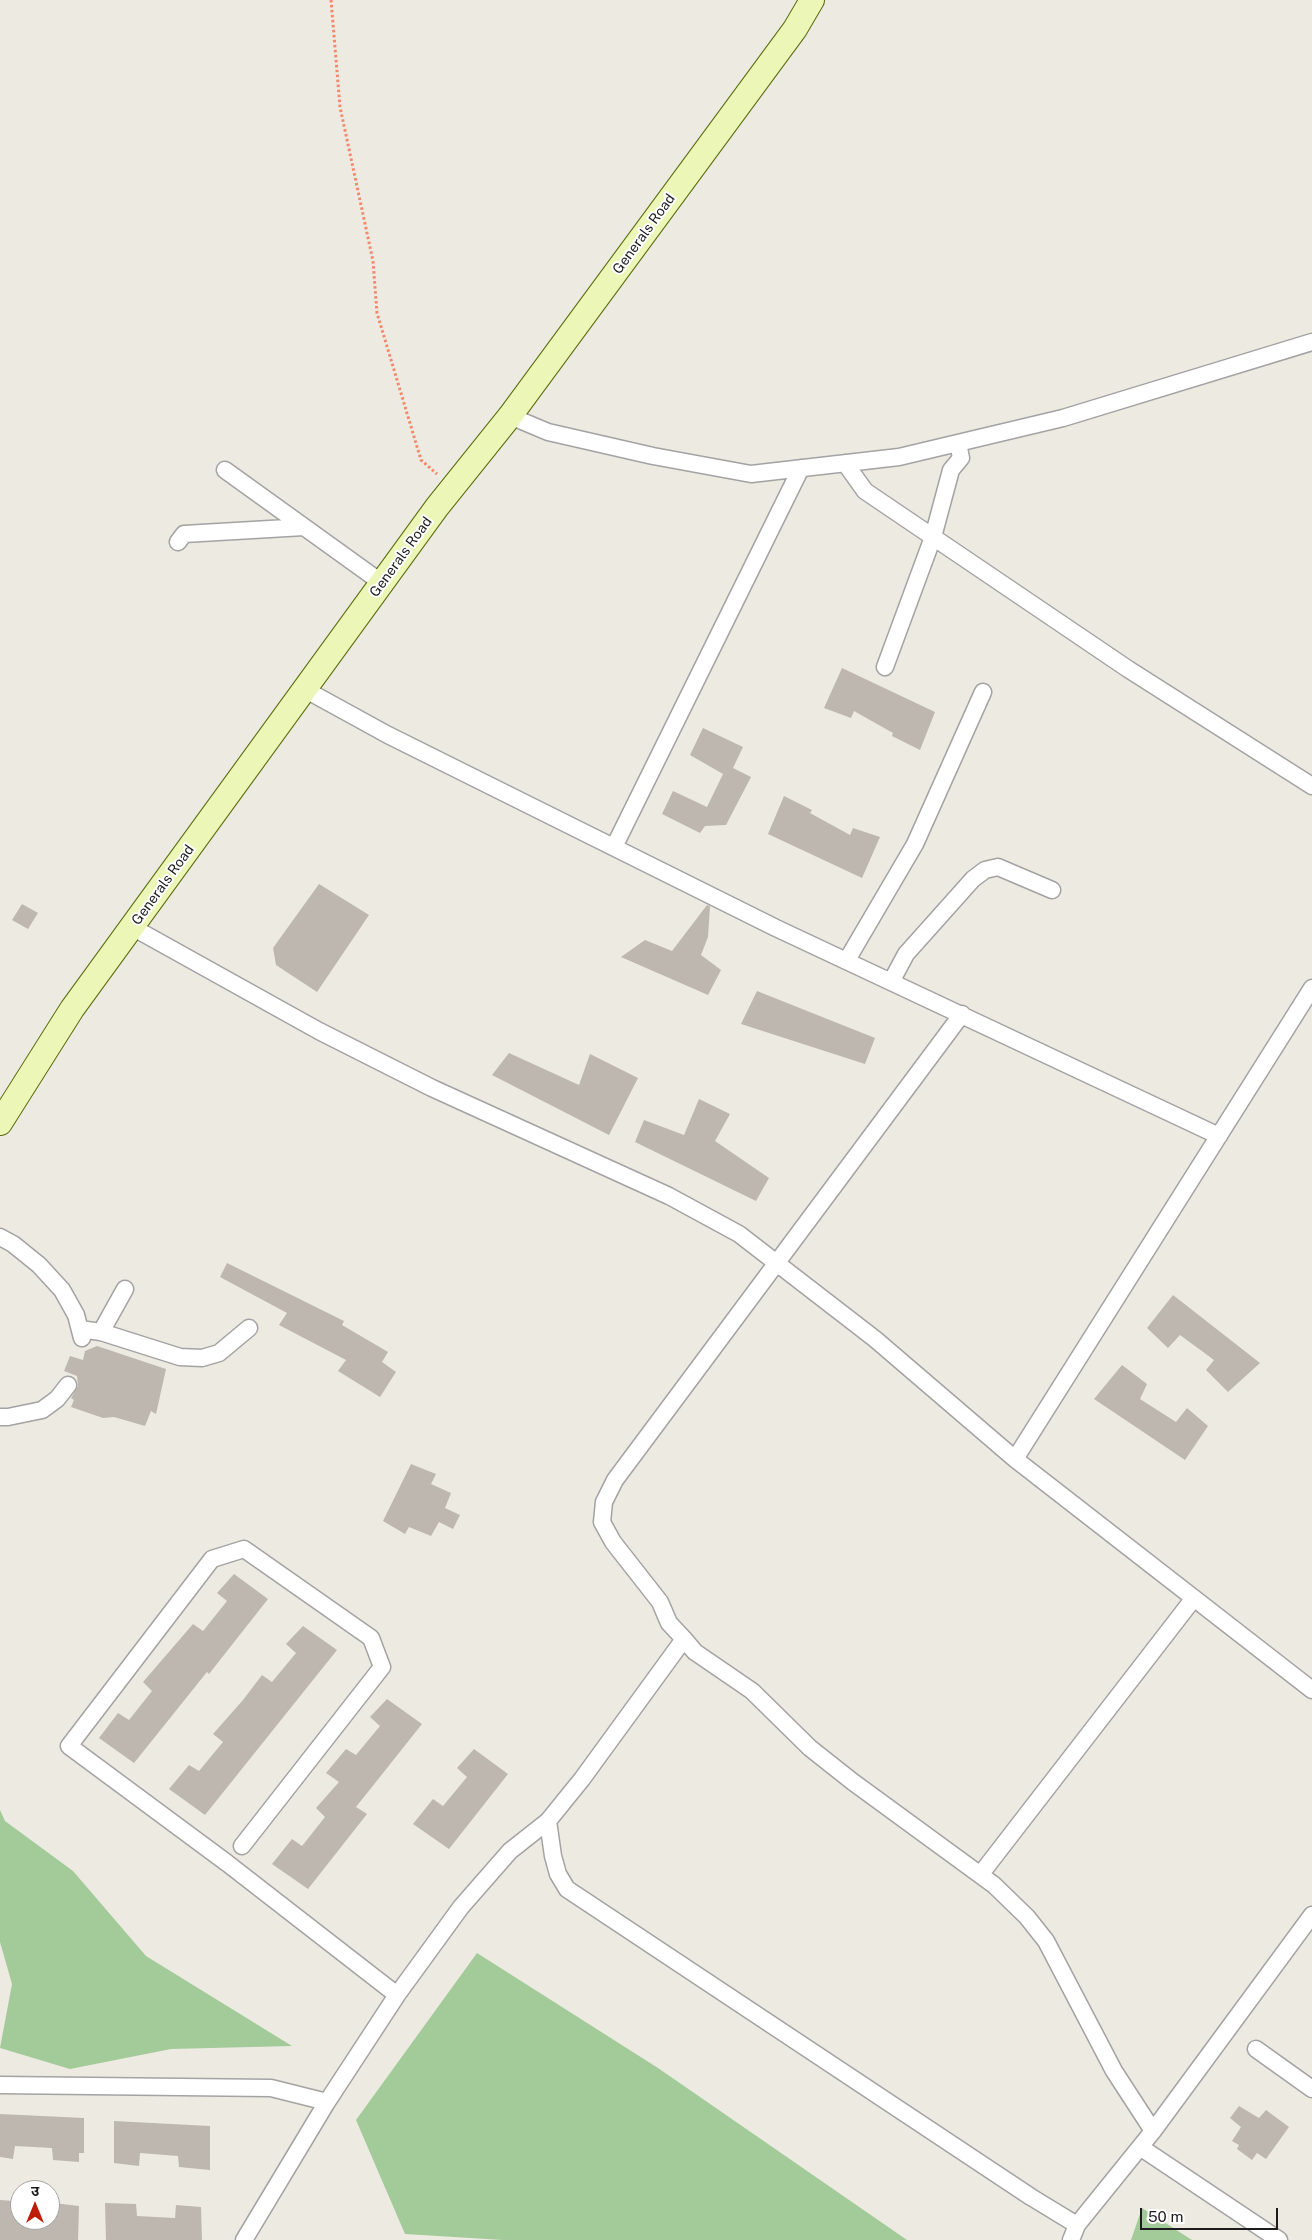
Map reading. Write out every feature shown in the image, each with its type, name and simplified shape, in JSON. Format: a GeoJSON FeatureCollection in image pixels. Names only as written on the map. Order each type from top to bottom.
{"type":"FeatureCollection","features":[{"type":"Feature","properties":{"kind":"street","name":"Generals Road"},"geometry":{"type":"LineString","coordinates":[[0,1123],[72,1009],[452,488],[510,416],[795,29],[812,0]]}},
{"type":"Feature","properties":{"kind":"street"},"geometry":{"type":"LineString","coordinates":[[510,416],[548,432],[653,456],[751,474],[899,457],[1063,418],[1312,342]]}},
{"type":"Feature","properties":{"kind":"street"},"geometry":{"type":"LineString","coordinates":[[885,667],[933,537],[952,470],[961,458],[958,442]]}},
{"type":"Feature","properties":{"kind":"street"},"geometry":{"type":"LineString","coordinates":[[845,463],[865,491],[1136,674],[1312,786]]}},
{"type":"Feature","properties":{"kind":"street"},"geometry":{"type":"LineString","coordinates":[[614,847],[801,468]]}},
{"type":"Feature","properties":{"kind":"street"},"geometry":{"type":"LineString","coordinates":[[225,470],[382,583]]}},
{"type":"Feature","properties":{"kind":"street"},"geometry":{"type":"LineString","coordinates":[[178,542],[184,534],[304,527]]}},
{"type":"Feature","properties":{"kind":"street"},"geometry":{"type":"LineString","coordinates":[[306,690],[388,735],[776,928],[1219,1136]]}},
{"type":"Feature","properties":{"kind":"street"},"geometry":{"type":"LineString","coordinates":[[847,960],[915,844],[984,692]]}},
{"type":"Feature","properties":{"kind":"street"},"geometry":{"type":"LineString","coordinates":[[891,982],[906,954],[973,879],[986,870],[998,867],[1052,890]]}},
{"type":"Feature","properties":{"kind":"street"},"geometry":{"type":"LineString","coordinates":[[132,927],[318,1031],[432,1088],[668,1196],[738,1234],[875,1339],[1016,1459],[1312,1690]]}},
{"type":"Feature","properties":{"kind":"street"},"geometry":{"type":"LineString","coordinates":[[1016,1459],[1312,988]]}},
{"type":"Feature","properties":{"kind":"street"},"geometry":{"type":"LineString","coordinates":[[962,1014],[615,1480],[604,1502],[602,1522],[613,1542],[660,1602],[668,1623],[696,1652],[752,1691],[810,1748],[853,1782],[994,1885],[1027,1918],[1046,1941],[1114,2071],[1153,2131]]}},
{"type":"Feature","properties":{"kind":"street"},"geometry":{"type":"LineString","coordinates":[[0,1236],[39,1265],[62,1290],[76,1315],[81,1333],[101,1332],[180,1357],[202,1358],[219,1352],[249,1328]]}},
{"type":"Feature","properties":{"kind":"street"},"geometry":{"type":"LineString","coordinates":[[101,1332],[125,1289]]}},
{"type":"Feature","properties":{"kind":"street"},"geometry":{"type":"LineString","coordinates":[[0,1417],[8,1418],[42,1410],[58,1400],[68,1386]]}},
{"type":"Feature","properties":{"kind":"street"},"geometry":{"type":"LineString","coordinates":[[242,1846],[382,1666],[372,1638],[244,1548],[212,1559],[69,1746],[227,1863],[397,1995]]}},
{"type":"Feature","properties":{"kind":"street"},"geometry":{"type":"LineString","coordinates":[[980,1875],[1194,1598]]}},
{"type":"Feature","properties":{"kind":"street"},"geometry":{"type":"LineString","coordinates":[[244,2240],[327,2102],[397,1995],[461,1907],[510,1851],[548,1821],[582,1779],[684,1639]]}},
{"type":"Feature","properties":{"kind":"street"},"geometry":{"type":"LineString","coordinates":[[548,1821],[553,1856],[558,1874],[568,1889],[1023,2192],[1074,2233],[1153,2131],[1312,1915]]}},
{"type":"Feature","properties":{"kind":"street"},"geometry":{"type":"LineString","coordinates":[[1256,2048],[1312,2089]]}},
{"type":"Feature","properties":{"kind":"street"},"geometry":{"type":"LineString","coordinates":[[0,2085],[271,2088],[327,2102]]}},
{"type":"Feature","properties":{"kind":"street"},"geometry":{"type":"LineString","coordinates":[[1140,2147],[1280,2240]]}},
{"type":"Feature","properties":{"kind":"path"},"geometry":{"type":"LineString","coordinates":[[331,0],[340,108],[373,261],[377,313],[421,460],[452,488]]}},
{"type":"Feature","properties":{"kind":"green space"},"geometry":{"type":"Polygon","coordinates":[[[0,1810],[5,1821],[73,1871],[146,1956],[292,2046],[171,2049],[70,2069],[0,2048],[12,1984],[0,1942],[0,1810]]]}},
{"type":"Feature","properties":{"kind":"green space"},"geometry":{"type":"Polygon","coordinates":[[[477,1953],[658,2068],[907,2240],[503,2240],[405,2234],[356,2120],[477,1953]]]}},
{"type":"Feature","properties":{"kind":"green space"},"geometry":{"type":"Polygon","coordinates":[[[1142,2208],[1192,2240],[1131,2240],[1142,2208]]]}},
{"type":"Feature","properties":{"kind":"building"},"geometry":{"type":"Polygon","coordinates":[[[842,668],[935,712],[920,750],[892,736],[893,733],[854,711],[851,718],[824,708],[842,668]]]}},
{"type":"Feature","properties":{"kind":"building"},"geometry":{"type":"Polygon","coordinates":[[[703,728],[743,747],[733,768],[751,777],[726,825],[705,826],[700,833],[662,814],[673,791],[707,807],[723,774],[690,755],[703,728]]]}},
{"type":"Feature","properties":{"kind":"building"},"geometry":{"type":"Polygon","coordinates":[[[784,796],[812,810],[810,813],[850,835],[853,828],[880,837],[862,878],[768,834],[784,796]]]}},
{"type":"Feature","properties":{"kind":"building"},"geometry":{"type":"Polygon","coordinates":[[[319,884],[369,915],[317,992],[276,965],[273,948],[319,884]]]}},
{"type":"Feature","properties":{"kind":"building"},"geometry":{"type":"Polygon","coordinates":[[[22,904],[38,913],[28,929],[12,920],[22,904]]]}},
{"type":"Feature","properties":{"kind":"building"},"geometry":{"type":"Polygon","coordinates":[[[707,905],[710,906],[708,937],[701,955],[721,970],[708,995],[621,957],[645,940],[672,951],[707,905]]]}},
{"type":"Feature","properties":{"kind":"building"},"geometry":{"type":"Polygon","coordinates":[[[757,991],[875,1038],[865,1064],[741,1024],[757,991]]]}},
{"type":"Feature","properties":{"kind":"building"},"geometry":{"type":"Polygon","coordinates":[[[509,1053],[579,1085],[590,1054],[638,1078],[609,1135],[492,1075],[509,1053]]]}},
{"type":"Feature","properties":{"kind":"building"},"geometry":{"type":"Polygon","coordinates":[[[699,1099],[730,1114],[715,1141],[769,1178],[756,1201],[635,1142],[644,1120],[684,1135],[699,1099]]]}},
{"type":"Feature","properties":{"kind":"building"},"geometry":{"type":"Polygon","coordinates":[[[227,1263],[344,1321],[342,1325],[388,1352],[382,1362],[396,1372],[380,1397],[338,1371],[346,1360],[279,1325],[287,1313],[220,1277],[227,1263]]]}},
{"type":"Feature","properties":{"kind":"building"},"geometry":{"type":"Polygon","coordinates":[[[1173,1295],[1260,1363],[1228,1392],[1206,1370],[1214,1360],[1180,1335],[1168,1348],[1147,1328],[1173,1295]]]}},
{"type":"Feature","properties":{"kind":"building"},"geometry":{"type":"Polygon","coordinates":[[[97,1346],[166,1369],[156,1414],[151,1411],[145,1426],[114,1417],[103,1418],[71,1407],[74,1400],[71,1398],[78,1386],[77,1376],[64,1371],[70,1356],[83,1360],[85,1351],[97,1346]]]}},
{"type":"Feature","properties":{"kind":"building"},"geometry":{"type":"Polygon","coordinates":[[[1122,1365],[1147,1384],[1140,1399],[1176,1422],[1187,1408],[1208,1426],[1185,1460],[1094,1399],[1122,1365]]]}},
{"type":"Feature","properties":{"kind":"building"},"geometry":{"type":"Polygon","coordinates":[[[411,1464],[436,1474],[431,1484],[451,1493],[445,1508],[460,1515],[453,1529],[439,1522],[431,1536],[409,1527],[405,1534],[383,1521],[411,1464]]]}},
{"type":"Feature","properties":{"kind":"building"},"geometry":{"type":"Polygon","coordinates":[[[234,1574],[268,1599],[209,1674],[207,1672],[134,1763],[99,1738],[118,1713],[129,1720],[152,1691],[143,1682],[193,1624],[203,1631],[227,1601],[217,1593],[234,1574]]]}},
{"type":"Feature","properties":{"kind":"building"},"geometry":{"type":"Polygon","coordinates":[[[303,1626],[337,1650],[205,1815],[169,1789],[189,1765],[199,1771],[223,1742],[213,1734],[262,1675],[272,1682],[296,1653],[286,1644],[303,1626]]]}},
{"type":"Feature","properties":{"kind":"building"},"geometry":{"type":"Polygon","coordinates":[[[387,1699],[422,1724],[356,1807],[367,1814],[308,1889],[272,1864],[292,1839],[302,1846],[325,1817],[316,1808],[339,1782],[326,1773],[346,1749],[356,1755],[380,1726],[370,1717],[387,1699]]]}},
{"type":"Feature","properties":{"kind":"building"},"geometry":{"type":"Polygon","coordinates":[[[474,1749],[508,1774],[449,1849],[413,1824],[433,1799],[443,1806],[467,1777],[457,1768],[474,1749]]]}},
{"type":"Feature","properties":{"kind":"building"},"geometry":{"type":"Polygon","coordinates":[[[1239,2106],[1259,2118],[1266,2110],[1289,2127],[1266,2159],[1257,2153],[1252,2160],[1237,2149],[1239,2145],[1232,2141],[1241,2127],[1230,2118],[1239,2106]]]}},
{"type":"Feature","properties":{"kind":"building"},"geometry":{"type":"Polygon","coordinates":[[[0,2114],[84,2118],[84,2153],[79,2153],[79,2162],[53,2160],[52,2148],[15,2146],[13,2159],[0,2157],[0,2114]]]}},
{"type":"Feature","properties":{"kind":"building"},"geometry":{"type":"Polygon","coordinates":[[[114,2121],[210,2126],[210,2170],[179,2167],[178,2156],[140,2153],[139,2166],[114,2163],[114,2121]]]}},
{"type":"Feature","properties":{"kind":"building"},"geometry":{"type":"Polygon","coordinates":[[[0,2200],[10,2201],[10,2230],[60,2230],[60,2204],[79,2206],[78,2240],[0,2240],[0,2200]]]}},
{"type":"Feature","properties":{"kind":"building"},"geometry":{"type":"Polygon","coordinates":[[[105,2203],[136,2204],[137,2216],[175,2218],[176,2205],[201,2207],[202,2240],[106,2240],[105,2203]]]}}]}
